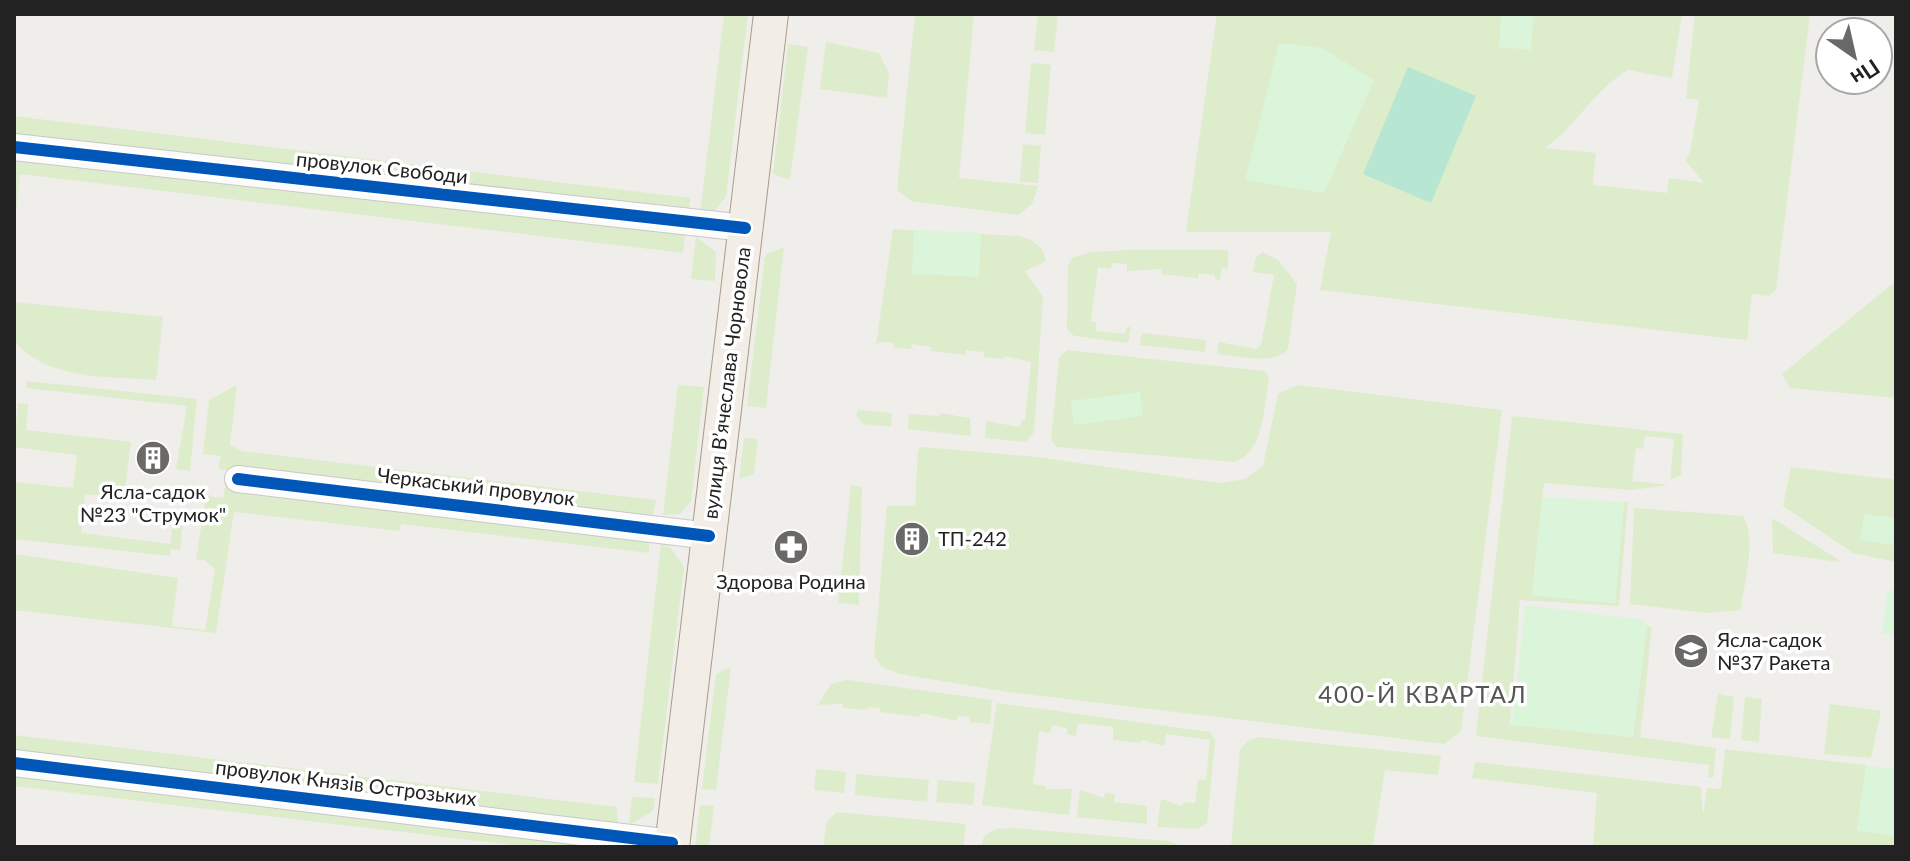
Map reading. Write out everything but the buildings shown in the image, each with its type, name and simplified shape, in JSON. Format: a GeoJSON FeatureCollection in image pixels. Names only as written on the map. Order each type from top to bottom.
{"type":"FeatureCollection","features":[{"type":"Feature","properties":{"kind":"main road","name":"вулиця Вʼячеслава Чорновола"},"geometry":{"type":"LineString","coordinates":[[672,845],[771,14]]}},
{"type":"Feature","properties":{"kind":"street","name":"провулок Свободи"},"geometry":{"type":"LineString","coordinates":[[14,147],[745,228]]}},
{"type":"Feature","properties":{"kind":"street","name":"Черкаський провулок"},"geometry":{"type":"LineString","coordinates":[[238,479],[709,536]]}},
{"type":"Feature","properties":{"kind":"street","name":"провулок Князів Острозьких"},"geometry":{"type":"LineString","coordinates":[[14,763],[672,845]]}},
{"type":"Feature","properties":{"kind":"green space"},"geometry":{"type":"Polygon","coordinates":[[[724,14],[748,14],[726,197],[712,213],[700,214],[724,14]]]}},
{"type":"Feature","properties":{"kind":"green space"},"geometry":{"type":"Polygon","coordinates":[[[915,14],[974,14],[959,178],[1038,186],[1032,204],[1018,215],[911,201],[897,190],[915,14]]]}},
{"type":"Feature","properties":{"kind":"green space"},"geometry":{"type":"Polygon","coordinates":[[[1038,14],[1058,14],[1054,52],[1034,50],[1038,14]]]}},
{"type":"Feature","properties":{"kind":"green space"},"geometry":{"type":"Polygon","coordinates":[[[1217,14],[1682,14],[1672,78],[1628,70],[1604,88],[1545,148],[1596,153],[1593,185],[1667,193],[1669,178],[1704,183],[1685,160],[1690,153],[1699,100],[1686,98],[1695,14],[1810,14],[1776,290],[1769,296],[1752,294],[1747,340],[1725,338],[1320,290],[1331,232],[1186,232],[1217,14]]]}},
{"type":"Feature","properties":{"kind":"green space"},"geometry":{"type":"Polygon","coordinates":[[[1501,14],[1534,14],[1531,50],[1499,47],[1501,14]]]}},
{"type":"Feature","properties":{"kind":"green space"},"geometry":{"type":"Polygon","coordinates":[[[826,42],[879,53],[889,73],[887,98],[820,89],[826,42]]]}},
{"type":"Feature","properties":{"kind":"green space"},"geometry":{"type":"Polygon","coordinates":[[[1279,43],[1322,48],[1374,80],[1324,193],[1245,180],[1279,43]]]}},
{"type":"Feature","properties":{"kind":"green space"},"geometry":{"type":"Polygon","coordinates":[[[788,44],[808,47],[790,180],[773,174],[788,44]]]}},
{"type":"Feature","properties":{"kind":"green space"},"geometry":{"type":"Polygon","coordinates":[[[1031,63],[1051,65],[1045,135],[1025,133],[1031,63]]]}},
{"type":"Feature","properties":{"kind":"green space"},"geometry":{"type":"Polygon","coordinates":[[[1408,67],[1476,96],[1431,203],[1363,174],[1408,67]]]}},
{"type":"Feature","properties":{"kind":"green space"},"geometry":{"type":"Polygon","coordinates":[[[14,116],[690,198],[689,211],[14,137],[14,116]]]}},
{"type":"Feature","properties":{"kind":"green space"},"geometry":{"type":"Polygon","coordinates":[[[1023,144],[1041,146],[1038,183],[1020,182],[1023,144]]]}},
{"type":"Feature","properties":{"kind":"green space"},"geometry":{"type":"Polygon","coordinates":[[[14,154],[685,233],[683,253],[20,174],[14,231],[14,154]]]}},
{"type":"Feature","properties":{"kind":"green space"},"geometry":{"type":"Polygon","coordinates":[[[893,229],[1020,236],[1034,242],[1043,251],[1046,261],[1025,271],[1043,297],[1034,432],[1026,442],[985,438],[986,421],[1020,427],[1022,420],[1025,421],[1031,362],[1004,356],[1003,359],[984,357],[984,352],[966,350],[965,355],[931,351],[931,347],[912,344],[911,349],[894,348],[894,343],[879,342],[876,345],[893,229]]]}},
{"type":"Feature","properties":{"kind":"green space"},"geometry":{"type":"Polygon","coordinates":[[[914,230],[981,233],[979,277],[912,274],[914,230]]]}},
{"type":"Feature","properties":{"kind":"green space"},"geometry":{"type":"Polygon","coordinates":[[[696,237],[716,252],[715,281],[691,279],[696,237]]]}},
{"type":"Feature","properties":{"kind":"green space"},"geometry":{"type":"Polygon","coordinates":[[[784,247],[766,408],[747,406],[765,255],[784,247]]]}},
{"type":"Feature","properties":{"kind":"green space"},"geometry":{"type":"Polygon","coordinates":[[[1228,250],[1228,269],[1222,268],[1220,280],[1215,279],[1215,275],[1199,273],[1198,278],[1162,274],[1161,269],[1127,271],[1127,264],[1112,263],[1111,269],[1098,267],[1091,321],[1096,322],[1096,331],[1125,334],[1127,327],[1131,327],[1128,343],[1074,336],[1067,329],[1068,266],[1072,258],[1091,252],[1228,250]]]}},
{"type":"Feature","properties":{"kind":"green space"},"geometry":{"type":"Polygon","coordinates":[[[1263,252],[1278,260],[1297,284],[1288,349],[1264,359],[1217,354],[1219,342],[1256,349],[1261,345],[1274,275],[1253,272],[1256,257],[1263,252]]]}},
{"type":"Feature","properties":{"kind":"green space"},"geometry":{"type":"Polygon","coordinates":[[[1896,281],[1896,398],[1790,388],[1782,374],[1896,281]]]}},
{"type":"Feature","properties":{"kind":"green space"},"geometry":{"type":"Polygon","coordinates":[[[14,302],[163,317],[156,380],[80,374],[44,363],[14,341],[14,302]]]}},
{"type":"Feature","properties":{"kind":"green space"},"geometry":{"type":"Polygon","coordinates":[[[1142,333],[1206,340],[1205,352],[1140,345],[1142,333]]]}},
{"type":"Feature","properties":{"kind":"green space"},"geometry":{"type":"Polygon","coordinates":[[[1067,350],[1264,371],[1269,377],[1258,438],[1245,456],[1235,462],[1057,447],[1051,440],[1059,358],[1067,350]]]}},
{"type":"Feature","properties":{"kind":"green space"},"geometry":{"type":"Polygon","coordinates":[[[27,381],[197,399],[190,471],[176,469],[187,406],[26,388],[27,381]]]}},
{"type":"Feature","properties":{"kind":"green space"},"geometry":{"type":"Polygon","coordinates":[[[237,385],[230,445],[242,451],[656,500],[653,515],[638,518],[218,469],[221,456],[203,454],[209,400],[237,385]]]}},
{"type":"Feature","properties":{"kind":"green space"},"geometry":{"type":"Polygon","coordinates":[[[678,385],[704,387],[691,501],[680,514],[663,515],[678,385]]]}},
{"type":"Feature","properties":{"kind":"green space"},"geometry":{"type":"Polygon","coordinates":[[[1297,385],[1502,410],[1461,731],[1445,744],[1008,692],[899,674],[882,667],[874,656],[887,506],[915,506],[918,451],[921,447],[1037,457],[1219,483],[1245,479],[1263,466],[1278,394],[1297,385]]]}},
{"type":"Feature","properties":{"kind":"green space"},"geometry":{"type":"Polygon","coordinates":[[[1140,392],[1143,416],[1074,425],[1071,401],[1140,392]]]}},
{"type":"Feature","properties":{"kind":"green space"},"geometry":{"type":"Polygon","coordinates":[[[18,403],[28,404],[26,430],[131,442],[124,498],[85,494],[81,533],[170,544],[174,518],[183,520],[180,550],[171,549],[170,556],[14,539],[14,482],[73,488],[77,455],[14,447],[18,403]]]}},
{"type":"Feature","properties":{"kind":"green space"},"geometry":{"type":"Polygon","coordinates":[[[858,410],[892,413],[891,427],[863,424],[856,415],[858,410]]]}},
{"type":"Feature","properties":{"kind":"green space"},"geometry":{"type":"Polygon","coordinates":[[[940,413],[970,418],[971,436],[908,429],[909,414],[939,416],[940,413]]]}},
{"type":"Feature","properties":{"kind":"green space"},"geometry":{"type":"Polygon","coordinates":[[[1512,416],[1683,434],[1681,475],[1670,480],[1674,439],[1645,436],[1643,449],[1636,448],[1632,481],[1669,485],[1632,490],[1544,483],[1532,595],[1615,603],[1624,502],[1628,502],[1619,606],[1520,600],[1510,724],[1633,737],[1647,625],[1652,628],[1640,737],[1716,748],[1713,778],[1708,777],[1709,765],[1476,736],[1512,416]]]}},
{"type":"Feature","properties":{"kind":"green space"},"geometry":{"type":"Polygon","coordinates":[[[744,438],[758,439],[754,474],[739,479],[744,438]]]}},
{"type":"Feature","properties":{"kind":"green space"},"geometry":{"type":"Polygon","coordinates":[[[1791,467],[1896,480],[1896,562],[1853,553],[1783,506],[1791,467]]]}},
{"type":"Feature","properties":{"kind":"green space"},"geometry":{"type":"Polygon","coordinates":[[[851,485],[862,487],[859,605],[838,603],[851,485]]]}},
{"type":"Feature","properties":{"kind":"green space"},"geometry":{"type":"Polygon","coordinates":[[[225,487],[237,487],[237,493],[649,542],[649,553],[401,524],[400,531],[234,512],[216,633],[14,610],[14,554],[178,578],[172,626],[205,630],[215,569],[204,560],[196,560],[206,496],[223,498],[225,487]]]}},
{"type":"Feature","properties":{"kind":"green space"},"geometry":{"type":"Polygon","coordinates":[[[1542,497],[1624,502],[1615,603],[1532,595],[1542,497]]]}},
{"type":"Feature","properties":{"kind":"green space"},"geometry":{"type":"Polygon","coordinates":[[[1634,508],[1743,516],[1749,549],[1741,610],[1707,613],[1630,604],[1634,508]]]}},
{"type":"Feature","properties":{"kind":"green space"},"geometry":{"type":"Polygon","coordinates":[[[1864,514],[1896,518],[1893,545],[1860,540],[1864,514]]]}},
{"type":"Feature","properties":{"kind":"green space"},"geometry":{"type":"Polygon","coordinates":[[[1772,518],[1839,560],[1839,562],[1773,553],[1772,518]]]}},
{"type":"Feature","properties":{"kind":"green space"},"geometry":{"type":"Polygon","coordinates":[[[661,544],[671,548],[684,567],[658,784],[634,782],[661,544]]]}},
{"type":"Feature","properties":{"kind":"green space"},"geometry":{"type":"Polygon","coordinates":[[[1896,587],[1896,635],[1882,634],[1887,594],[1896,587]]]}},
{"type":"Feature","properties":{"kind":"green space"},"geometry":{"type":"Polygon","coordinates":[[[1525,605],[1644,620],[1647,625],[1633,737],[1512,725],[1525,605]]]}},
{"type":"Feature","properties":{"kind":"green space"},"geometry":{"type":"Polygon","coordinates":[[[731,667],[716,790],[702,789],[716,674],[731,667]]]}},
{"type":"Feature","properties":{"kind":"green space"},"geometry":{"type":"Polygon","coordinates":[[[847,680],[992,700],[990,724],[970,722],[970,717],[957,716],[957,721],[921,713],[920,717],[880,712],[880,708],[868,707],[867,710],[843,708],[843,704],[818,705],[831,684],[847,680]]]}},
{"type":"Feature","properties":{"kind":"green space"},"geometry":{"type":"Polygon","coordinates":[[[1718,694],[1734,697],[1730,739],[1711,737],[1718,694]]]}},
{"type":"Feature","properties":{"kind":"green space"},"geometry":{"type":"Polygon","coordinates":[[[1745,697],[1762,699],[1759,742],[1741,740],[1745,697]]]}},
{"type":"Feature","properties":{"kind":"green space"},"geometry":{"type":"Polygon","coordinates":[[[997,703],[1210,732],[1215,740],[1207,823],[1197,829],[1157,827],[1161,799],[1182,806],[1183,802],[1195,803],[1198,779],[1206,780],[1210,740],[1166,734],[1164,746],[1142,740],[1141,743],[1113,740],[1113,727],[1078,723],[1076,736],[1067,734],[1067,728],[1052,725],[1050,733],[1039,731],[1033,784],[1046,786],[1046,789],[1072,789],[1069,815],[982,805],[997,703]]]}},
{"type":"Feature","properties":{"kind":"green space"},"geometry":{"type":"Polygon","coordinates":[[[1830,704],[1881,711],[1871,758],[1824,754],[1830,704]]]}},
{"type":"Feature","properties":{"kind":"green space"},"geometry":{"type":"Polygon","coordinates":[[[14,735],[617,807],[618,826],[14,754],[14,735]]]}},
{"type":"Feature","properties":{"kind":"green space"},"geometry":{"type":"Polygon","coordinates":[[[1258,737],[1441,756],[1438,775],[1385,770],[1373,845],[1381,847],[1231,847],[1240,750],[1248,741],[1258,737]]]}},
{"type":"Feature","properties":{"kind":"green space"},"geometry":{"type":"Polygon","coordinates":[[[1725,749],[1866,765],[1857,830],[1896,836],[1896,847],[1593,847],[1597,793],[1472,778],[1475,762],[1701,787],[1703,816],[1707,788],[1721,789],[1725,749]]]}},
{"type":"Feature","properties":{"kind":"green space"},"geometry":{"type":"Polygon","coordinates":[[[1866,765],[1896,769],[1896,836],[1857,831],[1866,765]]]}},
{"type":"Feature","properties":{"kind":"green space"},"geometry":{"type":"Polygon","coordinates":[[[816,769],[846,772],[844,793],[814,790],[816,769]]]}},
{"type":"Feature","properties":{"kind":"green space"},"geometry":{"type":"Polygon","coordinates":[[[14,770],[604,847],[528,847],[14,786],[14,770]]]}},
{"type":"Feature","properties":{"kind":"green space"},"geometry":{"type":"Polygon","coordinates":[[[856,774],[929,780],[927,802],[855,795],[856,774]]]}},
{"type":"Feature","properties":{"kind":"green space"},"geometry":{"type":"Polygon","coordinates":[[[938,780],[975,783],[973,805],[936,802],[938,780]]]}},
{"type":"Feature","properties":{"kind":"green space"},"geometry":{"type":"Polygon","coordinates":[[[1080,790],[1104,798],[1105,793],[1115,794],[1114,802],[1147,806],[1147,824],[1077,817],[1080,790]]]}},
{"type":"Feature","properties":{"kind":"green space"},"geometry":{"type":"Polygon","coordinates":[[[632,797],[655,798],[653,811],[629,825],[632,797]]]}},
{"type":"Feature","properties":{"kind":"green space"},"geometry":{"type":"Polygon","coordinates":[[[700,805],[714,806],[709,847],[695,847],[700,805]]]}},
{"type":"Feature","properties":{"kind":"green space"},"geometry":{"type":"Polygon","coordinates":[[[837,812],[966,824],[963,847],[823,847],[827,821],[837,812]]]}},
{"type":"Feature","properties":{"kind":"green space"},"geometry":{"type":"Polygon","coordinates":[[[996,829],[1168,841],[1184,847],[981,847],[984,836],[996,829]]]}},
{"type":"Feature","properties":{"kind":"cycle path"},"geometry":{"type":"LineString","coordinates":[[14,147],[745,228]]}},
{"type":"Feature","properties":{"kind":"cycle path"},"geometry":{"type":"LineString","coordinates":[[238,479],[709,536]]}},
{"type":"Feature","properties":{"kind":"cycle path"},"geometry":{"type":"LineString","coordinates":[[14,763],[672,843]]}},
{"type":"Feature","properties":{"kind":"place","name":"Ясла-садок №23 \"Струмок\""},"geometry":{"type":"Point","coordinates":[153,458]}},
{"type":"Feature","properties":{"kind":"place","name":"ТП-242"},"geometry":{"type":"Point","coordinates":[912,539]}},
{"type":"Feature","properties":{"kind":"place","name":"Здорова Родина"},"geometry":{"type":"Point","coordinates":[791,547]}},
{"type":"Feature","properties":{"kind":"place","name":"Ясла-садок №37 Ракета"},"geometry":{"type":"Point","coordinates":[1691,651]}},
{"type":"Feature","properties":{"kind":"district","name":"400-Й КВАРТАЛ"},"geometry":{"type":"Point","coordinates":[1423,695]}}]}
